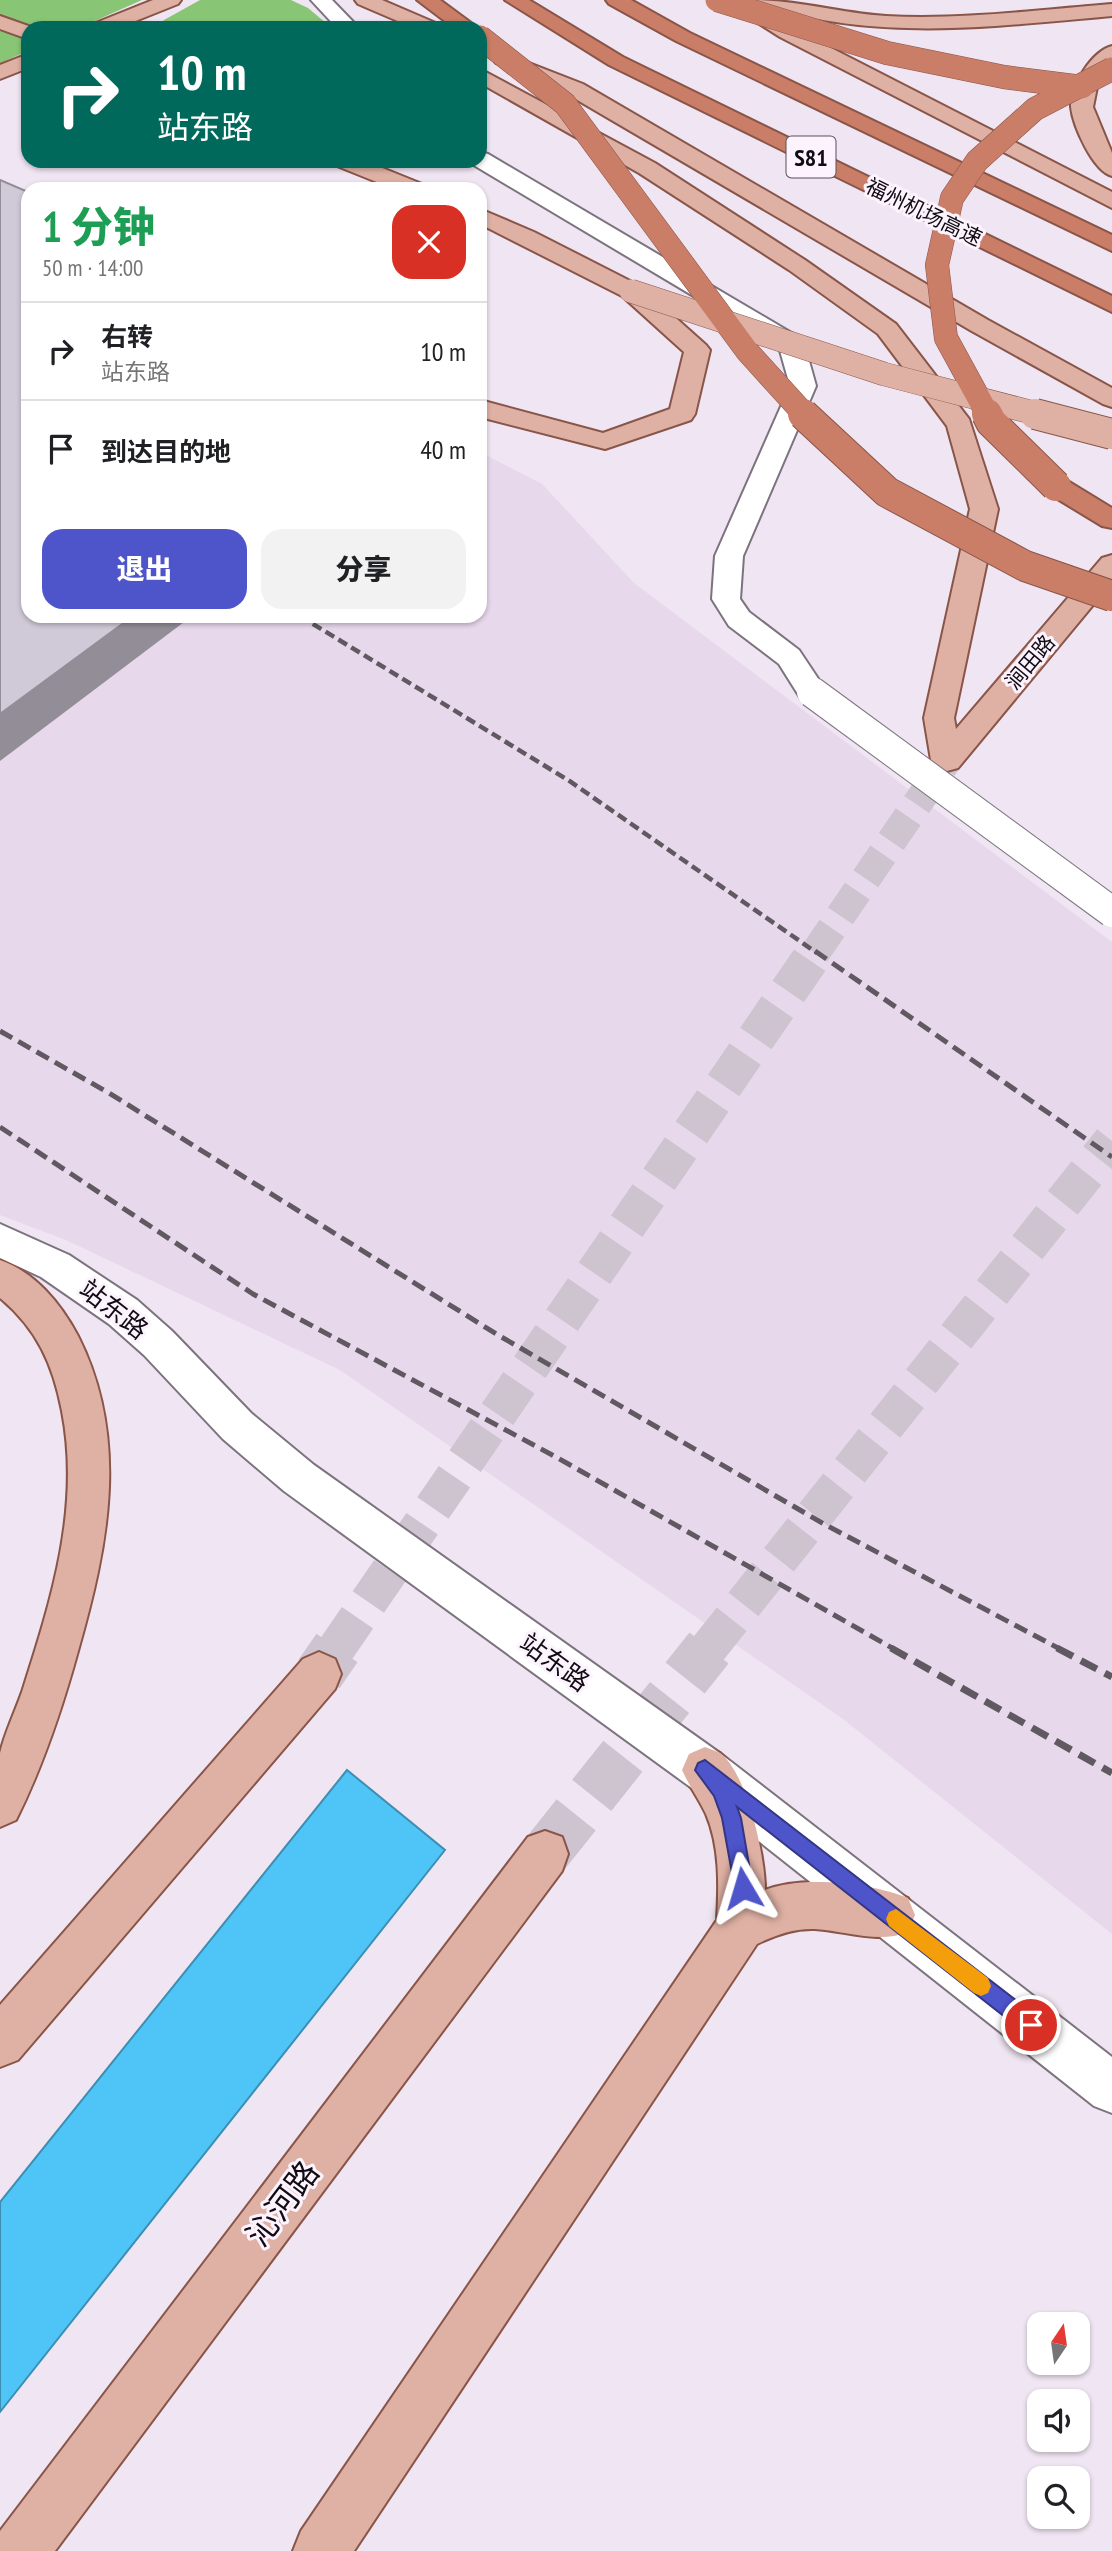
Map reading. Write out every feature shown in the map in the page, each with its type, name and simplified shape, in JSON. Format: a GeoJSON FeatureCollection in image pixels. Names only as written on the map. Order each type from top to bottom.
{"type":"FeatureCollection","features":[{"type":"Feature","properties":{"kind":"highway"},"geometry":{"type":"LineString","coordinates":[[427,0],[458,21]]}},
{"type":"Feature","properties":{"kind":"highway","name":"福州机场高速"},"geometry":{"type":"LineString","coordinates":[[515,0],[616,61],[1112,305]]}},
{"type":"Feature","properties":{"kind":"highway","name":"S81"},"geometry":{"type":"LineString","coordinates":[[616,0],[683,37],[1112,244]]}},
{"type":"Feature","properties":{"kind":"highway"},"geometry":{"type":"LineString","coordinates":[[717,0],[887,53],[1004,77],[1112,90]]}},
{"type":"Feature","properties":{"kind":"highway"},"geometry":{"type":"LineString","coordinates":[[487,43],[565,104],[747,351],[817,429],[887,492],[1025,566],[1112,596]]}},
{"type":"Feature","properties":{"kind":"highway"},"geometry":{"type":"LineString","coordinates":[[1112,69],[1035,109],[977,161],[952,198],[937,265],[946,338],[991,422],[1056,486],[1112,520]]}},
{"type":"Feature","properties":{"kind":"main road"},"geometry":{"type":"LineString","coordinates":[[118,21],[171,0]]}},
{"type":"Feature","properties":{"kind":"main road"},"geometry":{"type":"LineString","coordinates":[[345,0],[383,21]]}},
{"type":"Feature","properties":{"kind":"main road"},"geometry":{"type":"LineString","coordinates":[[365,0],[414,21]]}},
{"type":"Feature","properties":{"kind":"main road"},"geometry":{"type":"LineString","coordinates":[[736,0],[787,33],[1112,201]]}},
{"type":"Feature","properties":{"kind":"main road"},"geometry":{"type":"LineString","coordinates":[[763,0],[790,11],[866,21],[965,22],[1112,10]]}},
{"type":"Feature","properties":{"kind":"main road"},"geometry":{"type":"LineString","coordinates":[[0,22],[21,30]]}},
{"type":"Feature","properties":{"kind":"main road"},"geometry":{"type":"LineString","coordinates":[[487,51],[575,89],[979,326],[1112,399]]}},
{"type":"Feature","properties":{"kind":"main road"},"geometry":{"type":"LineString","coordinates":[[1112,52],[1083,88],[1080,107],[1107,165],[1112,169]]}},
{"type":"Feature","properties":{"kind":"main road"},"geometry":{"type":"LineString","coordinates":[[0,73],[21,63]]}},
{"type":"Feature","properties":{"kind":"main road","name":"涧田路"},"geometry":{"type":"LineString","coordinates":[[487,79],[647,168],[797,265],[887,329],[960,425],[985,509],[939,718],[947,760],[1112,564]]}},
{"type":"Feature","properties":{"kind":"main road"},"geometry":{"type":"LineString","coordinates":[[362,168],[397,182]]}},
{"type":"Feature","properties":{"kind":"main road"},"geometry":{"type":"LineString","coordinates":[[487,219],[631,291],[884,374],[1112,434]]}},
{"type":"Feature","properties":{"kind":"main road"},"geometry":{"type":"LineString","coordinates":[[487,411],[604,441],[682,414],[697,350],[631,291]]}},
{"type":"Feature","properties":{"kind":"main road"},"geometry":{"type":"LineString","coordinates":[[0,1276],[32,1303],[56,1333],[83,1413],[89,1462],[89,1504],[84,1540],[66,1619],[25,1748],[0,1804]]}},
{"type":"Feature","properties":{"kind":"main road"},"geometry":{"type":"LineString","coordinates":[[0,2042],[319,1674]]}},
{"type":"Feature","properties":{"kind":"main road"},"geometry":{"type":"LineString","coordinates":[[321,2551],[740,1927],[743,1888],[732,1818],[720,1790],[705,1770]]}},
{"type":"Feature","properties":{"kind":"main road","name":"沁河路"},"geometry":{"type":"LineString","coordinates":[[20,2551],[545,1854]]}},
{"type":"Feature","properties":{"kind":"main road"},"geometry":{"type":"LineString","coordinates":[[740,1927],[773,1911],[812,1905],[891,1915]]}},
{"type":"Feature","properties":{"kind":"street"},"geometry":{"type":"LineString","coordinates":[[321,0],[342,21]]}},
{"type":"Feature","properties":{"kind":"street"},"geometry":{"type":"LineString","coordinates":[[487,163],[791,343],[803,387],[729,555],[726,599],[739,619],[789,657],[812,692],[1112,912]]}},
{"type":"Feature","properties":{"kind":"street","name":"站东路"},"geometry":{"type":"LineString","coordinates":[[0,1240],[55,1266],[123,1312],[158,1343],[237,1426],[299,1478],[705,1770],[1112,2088]]}},
{"type":"Feature","properties":{"kind":"shaded area"},"geometry":{"type":"Polygon","coordinates":[[[0,212],[21,515],[21,623],[487,623],[487,456],[542,484],[634,583],[1112,942],[1112,1934],[843,1719],[340,1370],[66,1240],[0,1215],[0,212]]]}},
{"type":"Feature","properties":{"kind":"green space"},"geometry":{"type":"Polygon","coordinates":[[[0,0],[142,0],[95,21],[21,21],[21,54],[0,63],[0,0]]]}},
{"type":"Feature","properties":{"kind":"green space"},"geometry":{"type":"Polygon","coordinates":[[[200,0],[291,0],[308,8],[324,21],[163,21],[200,0]]]}},
{"type":"Feature","properties":{"kind":"water"},"geometry":{"type":"Polygon","coordinates":[[[347,1770],[445,1850],[0,2412],[0,2202],[347,1770]]]}},
{"type":"Feature","properties":{"kind":"building"},"geometry":{"type":"Polygon","coordinates":[[[0,180],[21,189],[21,623],[124,623],[0,714],[0,180]]]}},
{"type":"Feature","properties":{"kind":"tunnel"},"geometry":{"type":"LineString","coordinates":[[815,953],[947,760]]}},
{"type":"Feature","properties":{"kind":"tunnel"},"geometry":{"type":"LineString","coordinates":[[336,1649],[816,951]]}},
{"type":"Feature","properties":{"kind":"tunnel"},"geometry":{"type":"LineString","coordinates":[[708,1649],[1112,1141]]}},
{"type":"Feature","properties":{"kind":"tunnel"},"geometry":{"type":"LineString","coordinates":[[319,1674],[337,1648]]}},
{"type":"Feature","properties":{"kind":"tunnel"},"geometry":{"type":"LineString","coordinates":[[545,1854],[709,1648]]}},
{"type":"Feature","properties":{"kind":"railway"},"geometry":{"type":"LineString","coordinates":[[311,623],[568,780],[817,953]]}},
{"type":"Feature","properties":{"kind":"railway"},"geometry":{"type":"LineString","coordinates":[[815,951],[1112,1157]]}},
{"type":"Feature","properties":{"kind":"railway"},"geometry":{"type":"LineString","coordinates":[[0,1031],[109,1093],[498,1335],[824,1524],[1060,1649]]}},
{"type":"Feature","properties":{"kind":"railway"},"geometry":{"type":"LineString","coordinates":[[0,1127],[253,1294],[556,1457],[894,1649]]}},
{"type":"Feature","properties":{"kind":"railway"},"geometry":{"type":"LineString","coordinates":[[891,1648],[1112,1773]]}},
{"type":"Feature","properties":{"kind":"railway"},"geometry":{"type":"LineString","coordinates":[[1057,1648],[1112,1677]]}},
{"type":"Feature","properties":{"kind":"slow traffic"},"geometry":{"type":"LineString","coordinates":[[896,1919],[981,1986]]}},
{"type":"Feature","properties":{"kind":"route"},"geometry":{"type":"LineString","coordinates":[[743,1888],[739,1849],[732,1818],[720,1790],[705,1770],[1031,2025]]}}]}
